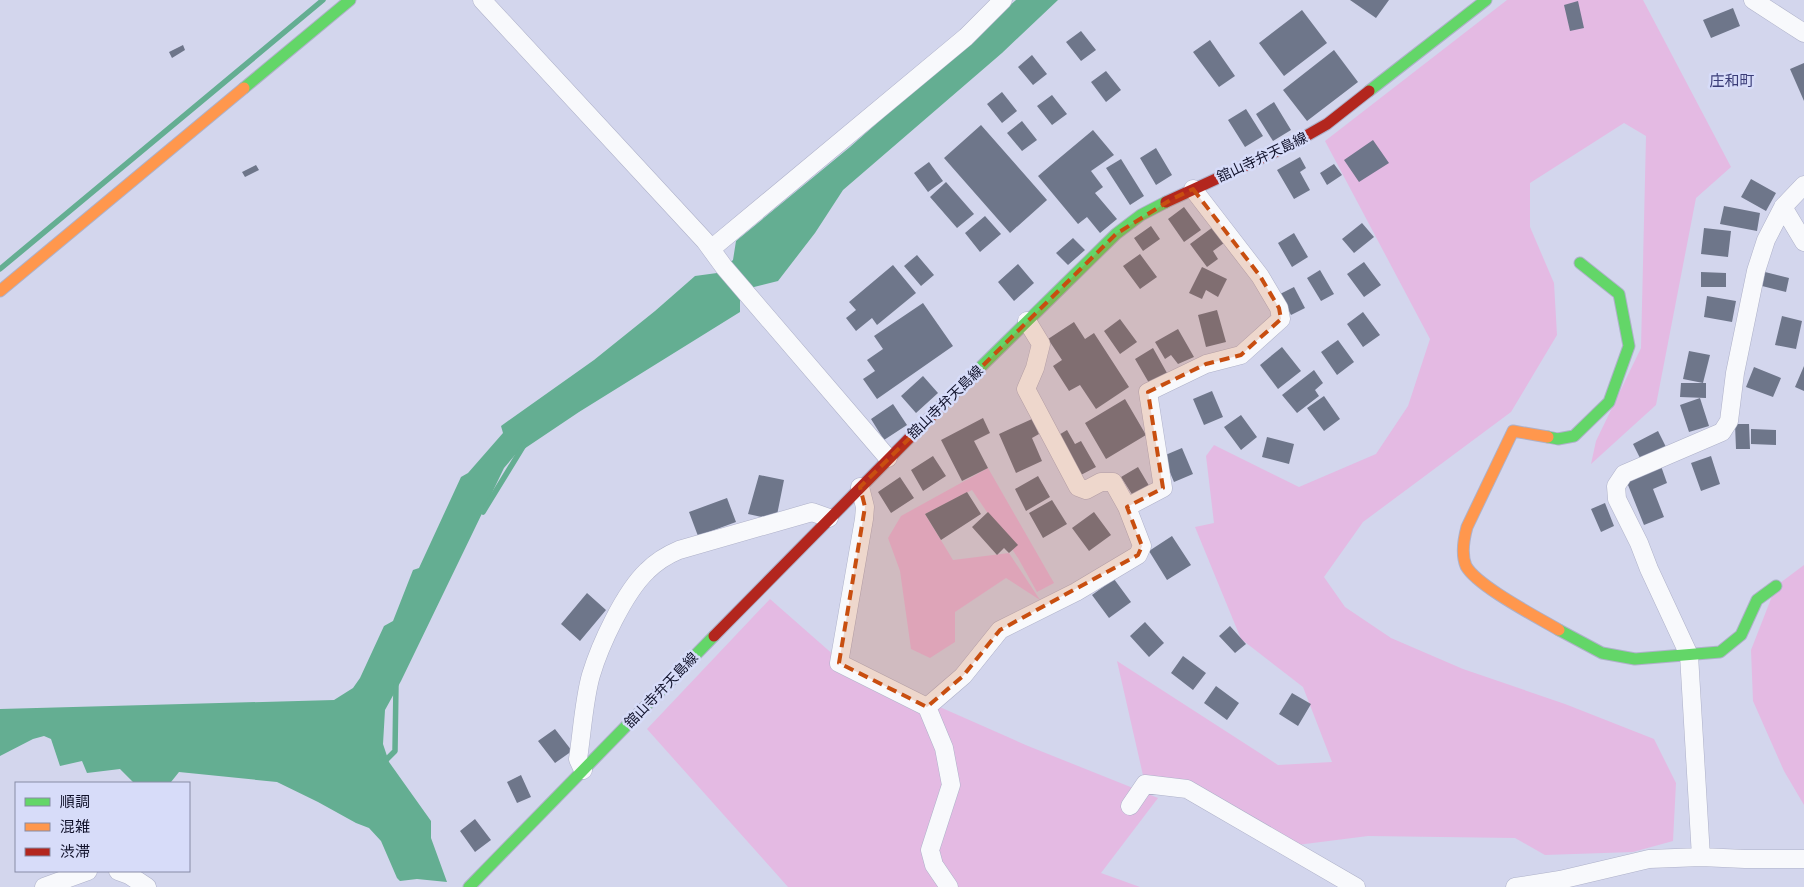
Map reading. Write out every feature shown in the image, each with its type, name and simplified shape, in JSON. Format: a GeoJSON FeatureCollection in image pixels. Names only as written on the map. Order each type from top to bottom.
{"type":"FeatureCollection","features":[{"type":"Feature","properties":{"kind":"main road"},"geometry":{"type":"LineString","coordinates":[[0,291],[350,0]]}},
{"type":"Feature","properties":{"kind":"main road","name":"舘山寺弁天島線"},"geometry":{"type":"LineString","coordinates":[[469,887],[828,518],[1128,224],[1155,207],[1292,144],[1327,124],[1486,0]]}},
{"type":"Feature","properties":{"kind":"main road"},"geometry":{"type":"LineString","coordinates":[[1580,263],[1619,294],[1629,346],[1609,402],[1574,436],[1558,439],[1513,431],[1467,527],[1463,540],[1466,565],[1481,583],[1577,641],[1602,653],[1635,659],[1720,652],[1741,635],[1757,600],[1776,586]]}},
{"type":"Feature","properties":{"kind":"street"},"geometry":{"type":"LineString","coordinates":[[482,0],[705,241],[724,267],[888,458]]}},
{"type":"Feature","properties":{"kind":"street"},"geometry":{"type":"LineString","coordinates":[[711,249],[959,43],[1003,0]]}},
{"type":"Feature","properties":{"kind":"street"},"geometry":{"type":"LineString","coordinates":[[1753,0],[1804,33]]}},
{"type":"Feature","properties":{"kind":"street"},"geometry":{"type":"LineString","coordinates":[[1701,857],[1689,656],[1618,499],[1616,486],[1624,474],[1722,432],[1729,421],[1735,373],[1756,270],[1766,240],[1782,207],[1804,185]]}},
{"type":"Feature","properties":{"kind":"street"},"geometry":{"type":"LineString","coordinates":[[1128,507],[1163,488],[1148,392],[1206,364],[1242,355],[1281,319],[1279,308],[1260,276],[1193,189]]}},
{"type":"Feature","properties":{"kind":"street"},"geometry":{"type":"LineString","coordinates":[[1782,207],[1804,242]]}},
{"type":"Feature","properties":{"kind":"street"},"geometry":{"type":"LineString","coordinates":[[927,707],[963,676],[1000,630],[1060,601],[1138,555],[1142,546],[1128,507],[1114,482],[1101,482],[1086,490],[1078,487],[1026,389],[1035,368],[1041,344],[1027,321]]}},
{"type":"Feature","properties":{"kind":"street"},"geometry":{"type":"LineString","coordinates":[[860,487],[865,507],[864,519],[839,663],[927,707],[944,748],[951,785],[930,850],[934,864],[949,887]]}},
{"type":"Feature","properties":{"kind":"street"},"geometry":{"type":"LineString","coordinates":[[583,770],[578,759],[590,677],[609,630],[630,592],[646,572],[667,556],[679,550],[812,512],[828,518]]}},
{"type":"Feature","properties":{"kind":"street"},"geometry":{"type":"LineString","coordinates":[[1130,806],[1145,784],[1187,788],[1356,887]]}},
{"type":"Feature","properties":{"kind":"street"},"geometry":{"type":"LineString","coordinates":[[1515,887],[1576,876],[1649,859],[1701,857],[1804,859]]}},
{"type":"Feature","properties":{"kind":"street"},"geometry":{"type":"LineString","coordinates":[[44,887],[85,872]]}},
{"type":"Feature","properties":{"kind":"street"},"geometry":{"type":"LineString","coordinates":[[121,872],[147,887]]}},
{"type":"Feature","properties":{"kind":"highlighted area"},"geometry":{"type":"Polygon","coordinates":[[[1193,189],[1260,276],[1279,308],[1281,319],[1241,355],[1206,364],[1148,392],[1163,488],[1127,507],[1142,546],[1138,555],[1000,630],[963,676],[927,707],[839,663],[865,507],[860,487],[888,458],[1116,234],[1172,199],[1193,189]]]}},
{"type":"Feature","properties":{"kind":"shaded area"},"geometry":{"type":"Polygon","coordinates":[[[1016,0],[1058,0],[1002,53],[843,190],[815,233],[778,281],[754,287],[740,298],[740,312],[579,412],[515,455],[504,468],[401,681],[385,710],[383,744],[389,762],[431,821],[431,838],[447,882],[417,879],[400,881],[381,841],[369,828],[277,782],[179,772],[171,782],[133,782],[120,769],[87,773],[82,761],[60,766],[51,739],[44,736],[33,739],[0,756],[0,709],[334,700],[353,688],[360,678],[384,626],[393,621],[413,570],[419,568],[461,477],[468,473],[503,433],[501,426],[594,360],[695,276],[717,273],[733,260],[736,241],[850,147],[1016,0]]]}},
{"type":"Feature","properties":{"kind":"shaded area"},"geometry":{"type":"Polygon","coordinates":[[[1507,0],[1643,0],[1731,167],[1696,198],[1656,405],[1591,464],[1596,441],[1641,348],[1646,136],[1624,123],[1530,183],[1530,227],[1554,283],[1557,335],[1511,412],[1363,522],[1324,577],[1345,607],[1391,638],[1463,669],[1565,704],[1654,739],[1676,783],[1673,841],[1633,852],[1545,855],[1515,838],[1368,836],[1297,845],[1232,805],[1145,784],[1117,661],[1278,765],[1332,762],[1303,687],[1241,639],[1195,527],[1214,523],[1206,456],[1214,445],[1299,487],[1376,454],[1408,406],[1430,339],[1325,141],[1507,0]]]}},
{"type":"Feature","properties":{"kind":"shaded area"},"geometry":{"type":"Polygon","coordinates":[[[988,468],[1054,583],[1037,592],[1018,558],[972,490],[925,514],[953,560],[1009,553],[1040,600],[1006,578],[955,612],[955,642],[930,658],[911,649],[900,571],[888,538],[901,516],[988,468]]]}},
{"type":"Feature","properties":{"kind":"shaded area"},"geometry":{"type":"Polygon","coordinates":[[[1804,565],[1804,805],[1784,771],[1753,701],[1751,650],[1776,586],[1804,565]]]}},
{"type":"Feature","properties":{"kind":"shaded area"},"geometry":{"type":"Polygon","coordinates":[[[770,599],[836,657],[840,663],[1028,746],[1158,798],[1101,873],[1140,887],[788,887],[647,729],[770,599]]]}},
{"type":"Feature","properties":{"kind":"building"},"geometry":{"type":"Polygon","coordinates":[[[1350,0],[1389,0],[1376,18],[1350,0]]]}},
{"type":"Feature","properties":{"kind":"building"},"geometry":{"type":"Polygon","coordinates":[[[1578,1],[1584,28],[1570,31],[1564,5],[1578,1]]]}},
{"type":"Feature","properties":{"kind":"building"},"geometry":{"type":"Polygon","coordinates":[[[1733,8],[1740,26],[1711,38],[1703,20],[1733,8]]]}},
{"type":"Feature","properties":{"kind":"building"},"geometry":{"type":"Polygon","coordinates":[[[1302,10],[1327,43],[1284,76],[1259,43],[1302,10]]]}},
{"type":"Feature","properties":{"kind":"building"},"geometry":{"type":"Polygon","coordinates":[[[1081,31],[1096,50],[1081,61],[1066,42],[1081,31]]]}},
{"type":"Feature","properties":{"kind":"building"},"geometry":{"type":"Polygon","coordinates":[[[1210,40],[1235,76],[1219,87],[1193,52],[1210,40]]]}},
{"type":"Feature","properties":{"kind":"building"},"geometry":{"type":"Polygon","coordinates":[[[183,45],[185,50],[172,58],[169,52],[183,45]]]}},
{"type":"Feature","properties":{"kind":"building"},"geometry":{"type":"Polygon","coordinates":[[[1334,50],[1358,82],[1307,121],[1283,90],[1334,50]]]}},
{"type":"Feature","properties":{"kind":"building"},"geometry":{"type":"Polygon","coordinates":[[[1032,55],[1047,74],[1033,85],[1018,67],[1032,55]]]}},
{"type":"Feature","properties":{"kind":"building"},"geometry":{"type":"Polygon","coordinates":[[[1804,63],[1804,101],[1790,69],[1804,63]]]}},
{"type":"Feature","properties":{"kind":"building"},"geometry":{"type":"Polygon","coordinates":[[[1106,71],[1121,90],[1106,102],[1091,82],[1106,71]]]}},
{"type":"Feature","properties":{"kind":"building"},"geometry":{"type":"Polygon","coordinates":[[[1002,92],[1017,111],[1002,123],[987,104],[1002,92]]]}},
{"type":"Feature","properties":{"kind":"building"},"geometry":{"type":"Polygon","coordinates":[[[1052,95],[1067,114],[1052,125],[1037,106],[1052,95]]]}},
{"type":"Feature","properties":{"kind":"building"},"geometry":{"type":"Polygon","coordinates":[[[1274,102],[1291,130],[1273,141],[1256,114],[1274,102]]]}},
{"type":"Feature","properties":{"kind":"building"},"geometry":{"type":"Polygon","coordinates":[[[1246,109],[1263,136],[1245,147],[1228,120],[1246,109]]]}},
{"type":"Feature","properties":{"kind":"building"},"geometry":{"type":"Polygon","coordinates":[[[1022,121],[1037,140],[1022,151],[1007,133],[1022,121]]]}},
{"type":"Feature","properties":{"kind":"building"},"geometry":{"type":"Polygon","coordinates":[[[981,125],[1047,200],[1010,233],[944,158],[981,125]]]}},
{"type":"Feature","properties":{"kind":"building"},"geometry":{"type":"Polygon","coordinates":[[[1093,130],[1114,155],[1091,171],[1103,187],[1095,193],[1117,219],[1100,233],[1087,217],[1078,224],[1038,176],[1093,130]]]}},
{"type":"Feature","properties":{"kind":"building"},"geometry":{"type":"Polygon","coordinates":[[[1373,140],[1389,163],[1359,182],[1344,160],[1373,140]]]}},
{"type":"Feature","properties":{"kind":"building"},"geometry":{"type":"Polygon","coordinates":[[[1156,148],[1172,175],[1156,185],[1140,158],[1156,148]]]}},
{"type":"Feature","properties":{"kind":"building"},"geometry":{"type":"Polygon","coordinates":[[[1300,157],[1306,168],[1300,172],[1310,190],[1294,199],[1277,170],[1300,157]]]}},
{"type":"Feature","properties":{"kind":"building"},"geometry":{"type":"Polygon","coordinates":[[[1121,159],[1144,196],[1130,205],[1106,168],[1121,159]]]}},
{"type":"Feature","properties":{"kind":"building"},"geometry":{"type":"Polygon","coordinates":[[[929,162],[943,181],[928,192],[914,173],[929,162]]]}},
{"type":"Feature","properties":{"kind":"building"},"geometry":{"type":"Polygon","coordinates":[[[1334,164],[1342,175],[1327,185],[1320,173],[1334,164]]]}},
{"type":"Feature","properties":{"kind":"building"},"geometry":{"type":"Polygon","coordinates":[[[256,165],[259,170],[245,177],[242,172],[256,165]]]}},
{"type":"Feature","properties":{"kind":"building"},"geometry":{"type":"Polygon","coordinates":[[[1751,179],[1776,193],[1766,211],[1741,197],[1751,179]]]}},
{"type":"Feature","properties":{"kind":"building"},"geometry":{"type":"Polygon","coordinates":[[[946,182],[974,214],[957,228],[930,197],[946,182]]]}},
{"type":"Feature","properties":{"kind":"building"},"geometry":{"type":"Polygon","coordinates":[[[1724,206],[1760,213],[1757,231],[1720,224],[1724,206]]]}},
{"type":"Feature","properties":{"kind":"building"},"geometry":{"type":"Polygon","coordinates":[[[1184,207],[1201,230],[1184,242],[1168,219],[1184,207]]]}},
{"type":"Feature","properties":{"kind":"building"},"geometry":{"type":"Polygon","coordinates":[[[985,216],[1001,234],[980,252],[965,233],[985,216]]]}},
{"type":"Feature","properties":{"kind":"building"},"geometry":{"type":"Polygon","coordinates":[[[1362,223],[1374,237],[1354,253],[1342,239],[1362,223]]]}},
{"type":"Feature","properties":{"kind":"building"},"geometry":{"type":"Polygon","coordinates":[[[1151,226],[1160,239],[1143,251],[1134,238],[1151,226]]]}},
{"type":"Feature","properties":{"kind":"building"},"geometry":{"type":"Polygon","coordinates":[[[1213,227],[1224,243],[1213,251],[1218,259],[1207,267],[1190,244],[1213,227]]]}},
{"type":"Feature","properties":{"kind":"building"},"geometry":{"type":"Polygon","coordinates":[[[1704,228],[1731,231],[1728,257],[1701,254],[1704,228]]]}},
{"type":"Feature","properties":{"kind":"building"},"geometry":{"type":"Polygon","coordinates":[[[1294,233],[1308,257],[1292,267],[1278,243],[1294,233]]]}},
{"type":"Feature","properties":{"kind":"building"},"geometry":{"type":"Polygon","coordinates":[[[1073,238],[1085,250],[1068,265],[1056,253],[1073,238]]]}},
{"type":"Feature","properties":{"kind":"building"},"geometry":{"type":"Polygon","coordinates":[[[1140,254],[1157,277],[1140,289],[1123,266],[1140,254]]]}},
{"type":"Feature","properties":{"kind":"building"},"geometry":{"type":"Polygon","coordinates":[[[917,255],[934,275],[921,286],[904,266],[917,255]]]}},
{"type":"Feature","properties":{"kind":"building"},"geometry":{"type":"Polygon","coordinates":[[[1364,262],[1381,285],[1364,297],[1347,274],[1364,262]]]}},
{"type":"Feature","properties":{"kind":"building"},"geometry":{"type":"Polygon","coordinates":[[[1018,264],[1034,283],[1014,301],[998,282],[1018,264]]]}},
{"type":"Feature","properties":{"kind":"building"},"geometry":{"type":"Polygon","coordinates":[[[893,265],[916,293],[877,325],[872,318],[856,331],[846,318],[856,310],[849,302],[893,265]]]}},
{"type":"Feature","properties":{"kind":"building"},"geometry":{"type":"Polygon","coordinates":[[[1202,267],[1227,279],[1218,297],[1206,290],[1202,299],[1189,293],[1202,267]]]}},
{"type":"Feature","properties":{"kind":"building"},"geometry":{"type":"Polygon","coordinates":[[[1320,270],[1334,294],[1321,301],[1307,278],[1320,270]]]}},
{"type":"Feature","properties":{"kind":"building"},"geometry":{"type":"Polygon","coordinates":[[[1701,272],[1726,273],[1726,287],[1701,287],[1701,272]]]}},
{"type":"Feature","properties":{"kind":"building"},"geometry":{"type":"Polygon","coordinates":[[[1765,272],[1789,278],[1786,292],[1762,286],[1765,272]]]}},
{"type":"Feature","properties":{"kind":"building"},"geometry":{"type":"Polygon","coordinates":[[[1294,287],[1305,308],[1291,315],[1280,294],[1294,287]]]}},
{"type":"Feature","properties":{"kind":"building"},"geometry":{"type":"Polygon","coordinates":[[[1707,296],[1736,301],[1732,322],[1704,317],[1707,296]]]}},
{"type":"Feature","properties":{"kind":"building"},"geometry":{"type":"Polygon","coordinates":[[[923,303],[953,346],[877,399],[863,379],[875,371],[867,360],[883,349],[874,336],[923,303]]]}},
{"type":"Feature","properties":{"kind":"building"},"geometry":{"type":"Polygon","coordinates":[[[1217,310],[1226,342],[1206,347],[1198,315],[1217,310]]]}},
{"type":"Feature","properties":{"kind":"building"},"geometry":{"type":"Polygon","coordinates":[[[1363,312],[1380,335],[1363,347],[1347,324],[1363,312]]]}},
{"type":"Feature","properties":{"kind":"building"},"geometry":{"type":"Polygon","coordinates":[[[1782,316],[1802,321],[1796,349],[1775,345],[1782,316]]]}},
{"type":"Feature","properties":{"kind":"building"},"geometry":{"type":"Polygon","coordinates":[[[1120,319],[1137,342],[1120,354],[1104,331],[1120,319]]]}},
{"type":"Feature","properties":{"kind":"building"},"geometry":{"type":"Polygon","coordinates":[[[1074,322],[1085,339],[1094,333],[1129,387],[1096,409],[1080,385],[1069,391],[1053,366],[1062,360],[1048,339],[1074,322]]]}},
{"type":"Feature","properties":{"kind":"building"},"geometry":{"type":"Polygon","coordinates":[[[1178,329],[1194,357],[1178,364],[1171,355],[1165,359],[1155,342],[1178,329]]]}},
{"type":"Feature","properties":{"kind":"building"},"geometry":{"type":"Polygon","coordinates":[[[1338,340],[1354,362],[1337,375],[1321,352],[1338,340]]]}},
{"type":"Feature","properties":{"kind":"building"},"geometry":{"type":"Polygon","coordinates":[[[1282,347],[1301,371],[1278,389],[1260,365],[1282,347]]]}},
{"type":"Feature","properties":{"kind":"building"},"geometry":{"type":"Polygon","coordinates":[[[1153,348],[1167,373],[1149,383],[1135,359],[1153,348]]]}},
{"type":"Feature","properties":{"kind":"building"},"geometry":{"type":"Polygon","coordinates":[[[1689,351],[1710,355],[1703,383],[1683,379],[1689,351]]]}},
{"type":"Feature","properties":{"kind":"building"},"geometry":{"type":"Polygon","coordinates":[[[1804,366],[1804,391],[1795,387],[1804,366]]]}},
{"type":"Feature","properties":{"kind":"building"},"geometry":{"type":"Polygon","coordinates":[[[1754,367],[1781,378],[1773,397],[1746,387],[1754,367]]]}},
{"type":"Feature","properties":{"kind":"building"},"geometry":{"type":"Polygon","coordinates":[[[1314,370],[1323,383],[1315,390],[1319,396],[1297,413],[1282,395],[1314,370]]]}},
{"type":"Feature","properties":{"kind":"building"},"geometry":{"type":"Polygon","coordinates":[[[923,376],[938,393],[916,413],[901,396],[923,376]]]}},
{"type":"Feature","properties":{"kind":"building"},"geometry":{"type":"Polygon","coordinates":[[[1681,383],[1706,383],[1706,398],[1680,397],[1681,383]]]}},
{"type":"Feature","properties":{"kind":"building"},"geometry":{"type":"Polygon","coordinates":[[[1212,391],[1223,417],[1204,425],[1193,399],[1212,391]]]}},
{"type":"Feature","properties":{"kind":"building"},"geometry":{"type":"Polygon","coordinates":[[[1324,396],[1340,419],[1324,431],[1307,408],[1324,396]]]}},
{"type":"Feature","properties":{"kind":"building"},"geometry":{"type":"Polygon","coordinates":[[[1700,398],[1709,426],[1689,432],[1680,405],[1700,398]]]}},
{"type":"Feature","properties":{"kind":"building"},"geometry":{"type":"Polygon","coordinates":[[[1125,399],[1146,435],[1106,459],[1085,423],[1125,399]]]}},
{"type":"Feature","properties":{"kind":"building"},"geometry":{"type":"Polygon","coordinates":[[[893,404],[907,425],[884,440],[871,419],[893,404]]]}},
{"type":"Feature","properties":{"kind":"building"},"geometry":{"type":"Polygon","coordinates":[[[1241,415],[1257,437],[1241,450],[1224,427],[1241,415]]]}},
{"type":"Feature","properties":{"kind":"building"},"geometry":{"type":"Polygon","coordinates":[[[983,418],[990,433],[974,441],[988,468],[962,481],[941,440],[983,418]]]}},
{"type":"Feature","properties":{"kind":"building"},"geometry":{"type":"Polygon","coordinates":[[[1032,419],[1039,434],[1032,438],[1042,461],[1016,473],[999,434],[1032,419]]]}},
{"type":"Feature","properties":{"kind":"building"},"geometry":{"type":"Polygon","coordinates":[[[1735,424],[1749,424],[1750,449],[1736,449],[1735,424]]]}},
{"type":"Feature","properties":{"kind":"building"},"geometry":{"type":"Polygon","coordinates":[[[1751,429],[1776,430],[1776,445],[1751,444],[1751,429]]]}},
{"type":"Feature","properties":{"kind":"building"},"geometry":{"type":"Polygon","coordinates":[[[1067,430],[1075,444],[1081,441],[1096,467],[1079,476],[1057,436],[1067,430]]]}},
{"type":"Feature","properties":{"kind":"building"},"geometry":{"type":"Polygon","coordinates":[[[1658,431],[1666,447],[1641,460],[1633,444],[1658,431]]]}},
{"type":"Feature","properties":{"kind":"building"},"geometry":{"type":"Polygon","coordinates":[[[1267,437],[1294,444],[1289,464],[1262,457],[1267,437]]]}},
{"type":"Feature","properties":{"kind":"building"},"geometry":{"type":"Polygon","coordinates":[[[1182,448],[1193,474],[1174,482],[1163,456],[1182,448]]]}},
{"type":"Feature","properties":{"kind":"building"},"geometry":{"type":"Polygon","coordinates":[[[933,456],[946,476],[923,491],[911,470],[933,456]]]}},
{"type":"Feature","properties":{"kind":"building"},"geometry":{"type":"Polygon","coordinates":[[[1711,456],[1720,484],[1701,491],[1691,463],[1711,456]]]}},
{"type":"Feature","properties":{"kind":"building"},"geometry":{"type":"Polygon","coordinates":[[[1661,466],[1667,483],[1653,489],[1664,517],[1644,525],[1626,480],[1661,466]]]}},
{"type":"Feature","properties":{"kind":"building"},"geometry":{"type":"Polygon","coordinates":[[[1138,467],[1151,489],[1135,499],[1121,477],[1138,467]]]}},
{"type":"Feature","properties":{"kind":"building"},"geometry":{"type":"Polygon","coordinates":[[[759,475],[784,480],[776,520],[748,514],[759,475]]]}},
{"type":"Feature","properties":{"kind":"building"},"geometry":{"type":"Polygon","coordinates":[[[1038,476],[1050,497],[1026,511],[1015,489],[1038,476]]]}},
{"type":"Feature","properties":{"kind":"building"},"geometry":{"type":"Polygon","coordinates":[[[900,477],[914,498],[891,513],[878,492],[900,477]]]}},
{"type":"Feature","properties":{"kind":"building"},"geometry":{"type":"Polygon","coordinates":[[[967,492],[981,514],[941,540],[925,514],[967,492]]]}},
{"type":"Feature","properties":{"kind":"building"},"geometry":{"type":"Polygon","coordinates":[[[727,498],[736,522],[698,536],[689,512],[727,498]]]}},
{"type":"Feature","properties":{"kind":"building"},"geometry":{"type":"Polygon","coordinates":[[[1052,500],[1067,524],[1043,538],[1029,513],[1052,500]]]}},
{"type":"Feature","properties":{"kind":"building"},"geometry":{"type":"Polygon","coordinates":[[[1605,503],[1614,526],[1601,532],[1591,509],[1605,503]]]}},
{"type":"Feature","properties":{"kind":"building"},"geometry":{"type":"Polygon","coordinates":[[[988,512],[1018,545],[1009,553],[1004,548],[997,555],[972,527],[988,512]]]}},
{"type":"Feature","properties":{"kind":"building"},"geometry":{"type":"Polygon","coordinates":[[[1094,512],[1111,535],[1089,551],[1072,528],[1094,512]]]}},
{"type":"Feature","properties":{"kind":"building"},"geometry":{"type":"Polygon","coordinates":[[[1172,536],[1191,565],[1167,580],[1149,551],[1172,536]]]}},
{"type":"Feature","properties":{"kind":"building"},"geometry":{"type":"Polygon","coordinates":[[[1114,579],[1131,602],[1109,618],[1092,595],[1114,579]]]}},
{"type":"Feature","properties":{"kind":"building"},"geometry":{"type":"Polygon","coordinates":[[[587,593],[606,610],[580,641],[561,624],[587,593]]]}},
{"type":"Feature","properties":{"kind":"building"},"geometry":{"type":"Polygon","coordinates":[[[1145,622],[1164,643],[1149,657],[1130,636],[1145,622]]]}},
{"type":"Feature","properties":{"kind":"building"},"geometry":{"type":"Polygon","coordinates":[[[1230,626],[1246,644],[1235,653],[1219,636],[1230,626]]]}},
{"type":"Feature","properties":{"kind":"building"},"geometry":{"type":"Polygon","coordinates":[[[1183,656],[1206,673],[1193,690],[1171,673],[1183,656]]]}},
{"type":"Feature","properties":{"kind":"building"},"geometry":{"type":"Polygon","coordinates":[[[1216,686],[1239,703],[1227,720],[1204,703],[1216,686]]]}},
{"type":"Feature","properties":{"kind":"building"},"geometry":{"type":"Polygon","coordinates":[[[1292,693],[1311,704],[1298,726],[1279,714],[1292,693]]]}},
{"type":"Feature","properties":{"kind":"building"},"geometry":{"type":"Polygon","coordinates":[[[555,729],[572,751],[555,763],[538,741],[555,729]]]}},
{"type":"Feature","properties":{"kind":"building"},"geometry":{"type":"Polygon","coordinates":[[[521,775],[531,797],[517,803],[507,782],[521,775]]]}},
{"type":"Feature","properties":{"kind":"building"},"geometry":{"type":"Polygon","coordinates":[[[475,819],[491,840],[475,852],[460,831],[475,819]]]}},
{"type":"Feature","properties":{"kind":"waterway"},"geometry":{"type":"LineString","coordinates":[[0,269],[323,0]]}},
{"type":"Feature","properties":{"kind":"waterway"},"geometry":{"type":"LineString","coordinates":[[483,512],[524,445]]}},
{"type":"Feature","properties":{"kind":"waterway"},"geometry":{"type":"LineString","coordinates":[[382,757],[387,759],[395,751],[396,684]]}},
{"type":"Feature","properties":{"kind":"traffic: fast"},"geometry":{"type":"LineString","coordinates":[[244,88],[350,0]]}},
{"type":"Feature","properties":{"kind":"traffic: fast"},"geometry":{"type":"LineString","coordinates":[[1369,91],[1486,0]]}},
{"type":"Feature","properties":{"kind":"traffic: fast"},"geometry":{"type":"LineString","coordinates":[[939,408],[1116,234],[1141,215],[1166,202]]}},
{"type":"Feature","properties":{"kind":"traffic: fast"},"geometry":{"type":"LineString","coordinates":[[1548,437],[1558,439],[1574,436],[1609,402],[1629,346],[1619,294],[1580,263]]}},
{"type":"Feature","properties":{"kind":"traffic: fast"},"geometry":{"type":"LineString","coordinates":[[1559,630],[1602,653],[1635,659],[1720,652],[1741,635],[1757,600],[1776,586]]}},
{"type":"Feature","properties":{"kind":"traffic: fast"},"geometry":{"type":"LineString","coordinates":[[469,887],[714,636]]}},
{"type":"Feature","properties":{"kind":"traffic: slow"},"geometry":{"type":"LineString","coordinates":[[0,291],[244,88]]}},
{"type":"Feature","properties":{"kind":"traffic: slow"},"geometry":{"type":"LineString","coordinates":[[1548,437],[1513,431],[1467,527],[1463,551],[1466,566],[1482,583],[1508,601],[1559,630]]}},
{"type":"Feature","properties":{"kind":"traffic: jam"},"geometry":{"type":"LineString","coordinates":[[1166,202],[1292,144],[1327,124],[1369,91]]}},
{"type":"Feature","properties":{"kind":"traffic: jam"},"geometry":{"type":"LineString","coordinates":[[714,636],[939,408]]}},
{"type":"Feature","properties":{"kind":"district","name":"庄和町"},"geometry":{"type":"Point","coordinates":[1732,81]}}]}
